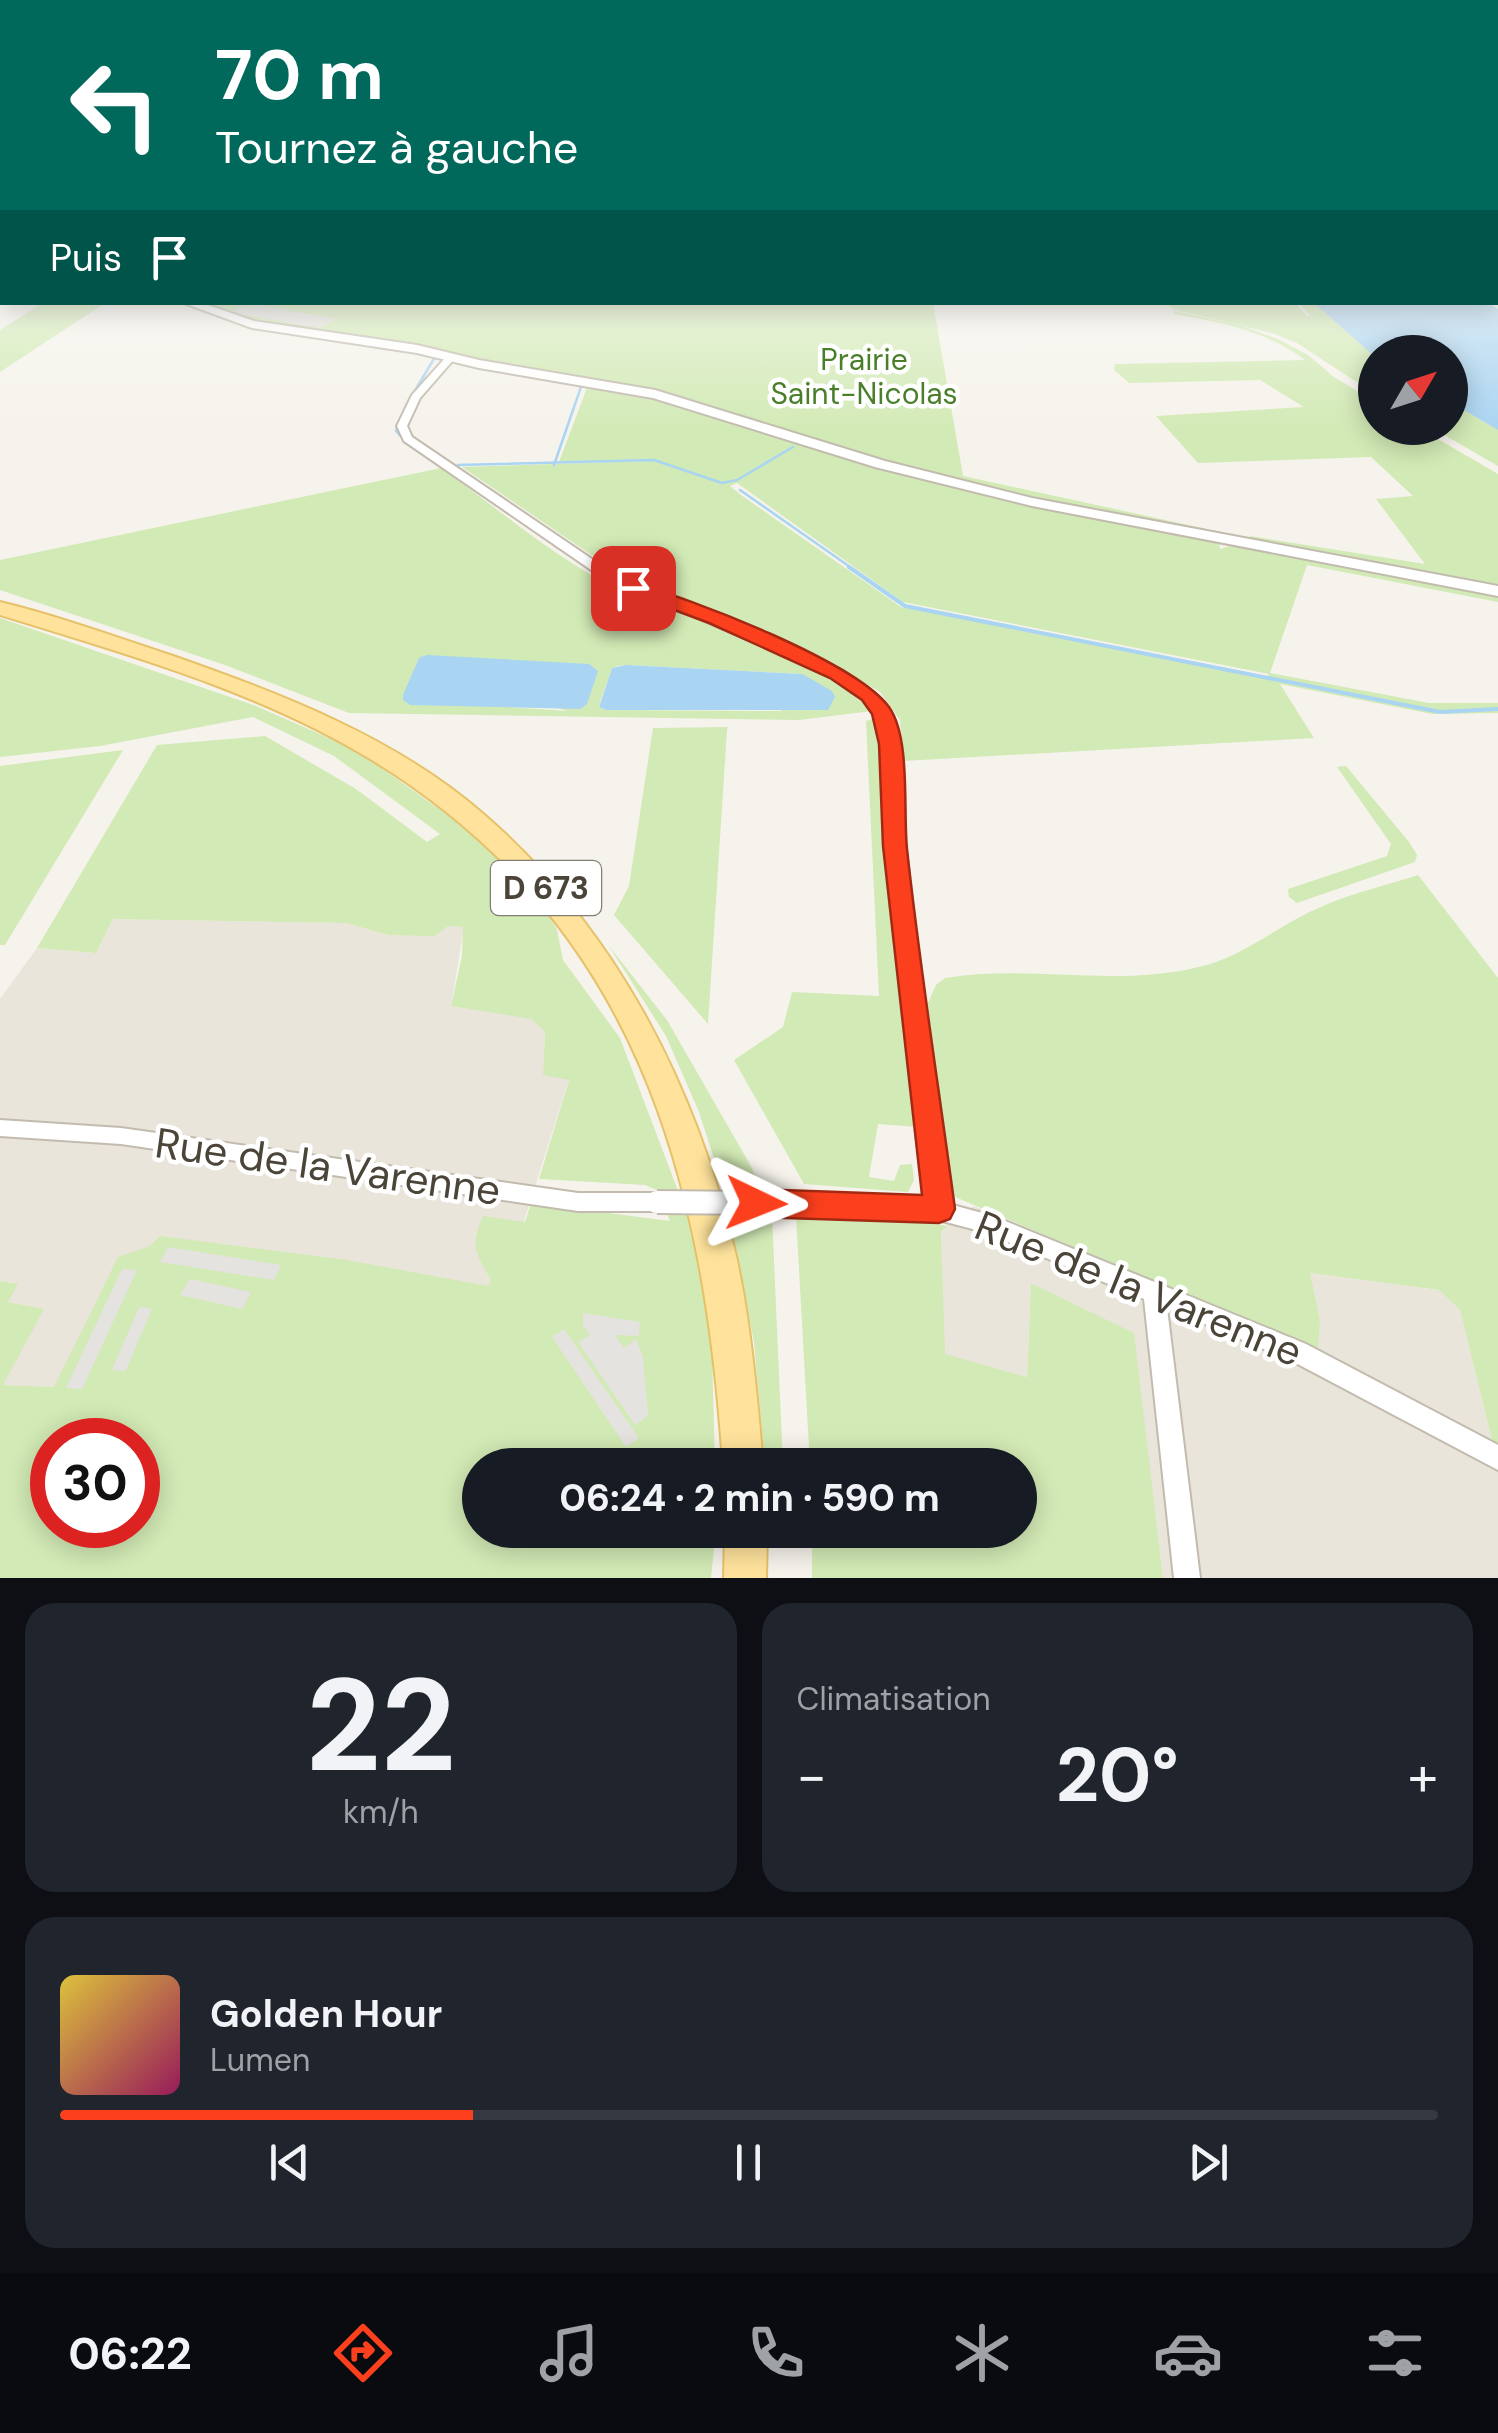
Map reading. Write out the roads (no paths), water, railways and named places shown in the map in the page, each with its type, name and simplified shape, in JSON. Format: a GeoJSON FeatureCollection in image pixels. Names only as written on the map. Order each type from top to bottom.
{"type":"FeatureCollection","features":[{"type":"Feature","properties":{"kind":"main road","name":"D 673"},"geometry":{"type":"LineString","coordinates":[[0,608],[96,638],[251,695],[382,756],[476,821],[556,900],[611,976],[654,1056],[689,1143],[724,1276],[742,1448]]}},
{"type":"Feature","properties":{"kind":"main road"},"geometry":{"type":"LineString","coordinates":[[745,1578],[746,1548]]}},
{"type":"Feature","properties":{"kind":"street"},"geometry":{"type":"LineString","coordinates":[[195,305],[252,324],[654,394],[880,464],[1032,502],[1498,590]]}},
{"type":"Feature","properties":{"kind":"street"},"geometry":{"type":"LineString","coordinates":[[450,358],[415,397],[402,426],[408,440],[604,573],[837,673],[869,696],[882,713],[890,744],[894,846],[939,1209]]}},
{"type":"Feature","properties":{"kind":"street","name":"Rue de la Varenne"},"geometry":{"type":"LineString","coordinates":[[0,1128],[122,1136],[578,1202],[939,1209],[1015,1233],[1324,1364],[1498,1458]]}},
{"type":"Feature","properties":{"kind":"street"},"geometry":{"type":"LineString","coordinates":[[1154,1291],[1187,1578]]}},
{"type":"Feature","properties":{"kind":"water"},"geometry":{"type":"Polygon","coordinates":[[[1316,305],[1493,305],[1498,309],[1498,430],[1468,412],[1468,335],[1358,335],[1358,342],[1316,305]]]}},
{"type":"Feature","properties":{"kind":"water"},"geometry":{"type":"Polygon","coordinates":[[[427,655],[589,664],[598,671],[587,704],[580,709],[410,705],[403,695],[419,658],[427,655]]]}},
{"type":"Feature","properties":{"kind":"water"},"geometry":{"type":"Polygon","coordinates":[[[626,665],[802,674],[832,691],[835,697],[828,710],[599,707],[612,668],[626,665]]]}},
{"type":"Feature","properties":{"kind":"waterway"},"geometry":{"type":"LineString","coordinates":[[406,442],[396,431],[435,357]]}},
{"type":"Feature","properties":{"kind":"waterway"},"geometry":{"type":"LineString","coordinates":[[555,463],[582,384]]}},
{"type":"Feature","properties":{"kind":"waterway"},"geometry":{"type":"LineString","coordinates":[[555,463],[654,460],[722,483],[737,480],[793,447]]}},
{"type":"Feature","properties":{"kind":"waterway"},"geometry":{"type":"LineString","coordinates":[[458,465],[555,463]]}},
{"type":"Feature","properties":{"kind":"waterway"},"geometry":{"type":"LineString","coordinates":[[740,490],[853,569]]}},
{"type":"Feature","properties":{"kind":"waterway"},"geometry":{"type":"LineString","coordinates":[[516,518],[586,566]]}},
{"type":"Feature","properties":{"kind":"waterway"},"geometry":{"type":"LineString","coordinates":[[849,567],[905,606],[1440,712],[1498,709]]}},
{"type":"Feature","properties":{"kind":"waterway"},"geometry":{"type":"LineString","coordinates":[[607,579],[617,584]]}},
{"type":"Feature","properties":{"kind":"park label","name":"Prairie Saint-Nicolas"},"geometry":{"type":"Point","coordinates":[864,377]}}]}
